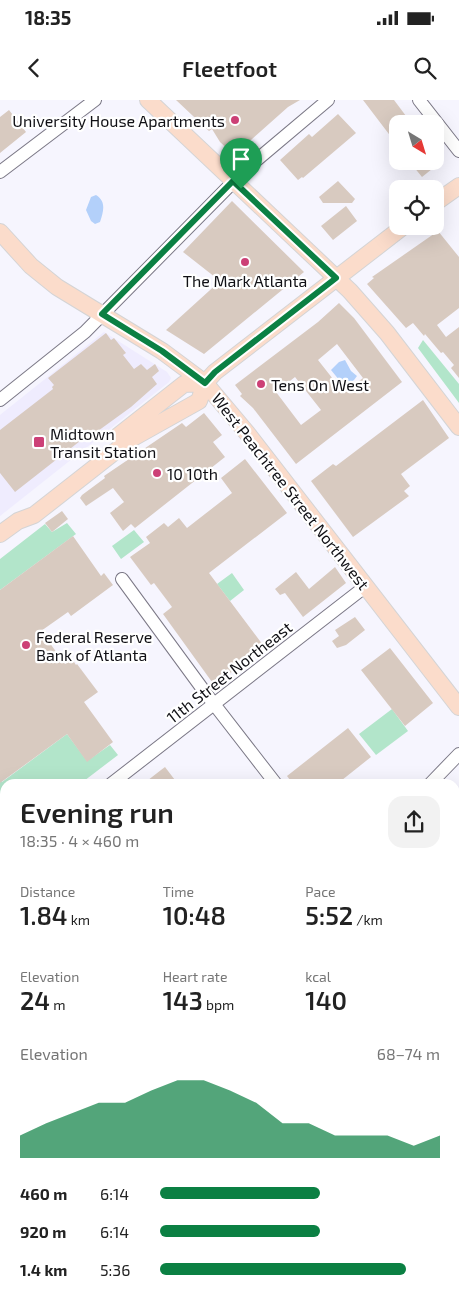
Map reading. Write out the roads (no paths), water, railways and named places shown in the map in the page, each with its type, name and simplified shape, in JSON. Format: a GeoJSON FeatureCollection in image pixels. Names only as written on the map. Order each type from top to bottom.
{"type":"FeatureCollection","features":[{"type":"Feature","properties":{"kind":"main road"},"geometry":{"type":"LineString","coordinates":[[148,100],[350,291],[388,333],[459,427]]}},
{"type":"Feature","properties":{"kind":"main road"},"geometry":{"type":"LineString","coordinates":[[444,197],[459,186]]}},
{"type":"Feature","properties":{"kind":"main road","name":"West Peachtree Street Northwest"},"geometry":{"type":"LineString","coordinates":[[0,232],[31,266],[57,287],[162,351],[205,383],[247,433],[459,707]]}},
{"type":"Feature","properties":{"kind":"main road"},"geometry":{"type":"LineString","coordinates":[[0,534],[18,521],[28,506],[184,384],[205,383],[215,372],[392,235]]}},
{"type":"Feature","properties":{"kind":"street"},"geometry":{"type":"LineString","coordinates":[[0,172],[95,100]]}},
{"type":"Feature","properties":{"kind":"street"},"geometry":{"type":"LineString","coordinates":[[0,400],[85,332],[233,181],[328,100]]}},
{"type":"Feature","properties":{"kind":"street"},"geometry":{"type":"LineString","coordinates":[[419,100],[459,151]]}},
{"type":"Feature","properties":{"kind":"street"},"geometry":{"type":"LineString","coordinates":[[122,579],[272,779]]}},
{"type":"Feature","properties":{"kind":"street","name":"11th Street Northeast"},"geometry":{"type":"LineString","coordinates":[[117,779],[366,586]]}},
{"type":"Feature","properties":{"kind":"street"},"geometry":{"type":"LineString","coordinates":[[435,779],[459,754]]}},
{"type":"Feature","properties":{"kind":"water"},"geometry":{"type":"Polygon","coordinates":[[[96,195],[102,201],[103,207],[100,222],[95,224],[91,221],[86,210],[91,197],[96,195]]]}},
{"type":"Feature","properties":{"kind":"water"},"geometry":{"type":"Polygon","coordinates":[[[345,360],[351,371],[357,376],[344,386],[331,370],[339,362],[345,360]]]}},
{"type":"Feature","properties":{"kind":"place","name":"University House Apartments"},"geometry":{"type":"Point","coordinates":[235,120]}},
{"type":"Feature","properties":{"kind":"place","name":"The Mark Atlanta"},"geometry":{"type":"Point","coordinates":[245,262]}},
{"type":"Feature","properties":{"kind":"place","name":"Tens On West"},"geometry":{"type":"Point","coordinates":[261,384]}},
{"type":"Feature","properties":{"kind":"place","name":"Midtown Transit Station"},"geometry":{"type":"Point","coordinates":[39,442]}},
{"type":"Feature","properties":{"kind":"place","name":"10 10th"},"geometry":{"type":"Point","coordinates":[157,473]}},
{"type":"Feature","properties":{"kind":"place","name":"Federal Reserve Bank of Atlanta"},"geometry":{"type":"Point","coordinates":[26,645]}}]}
